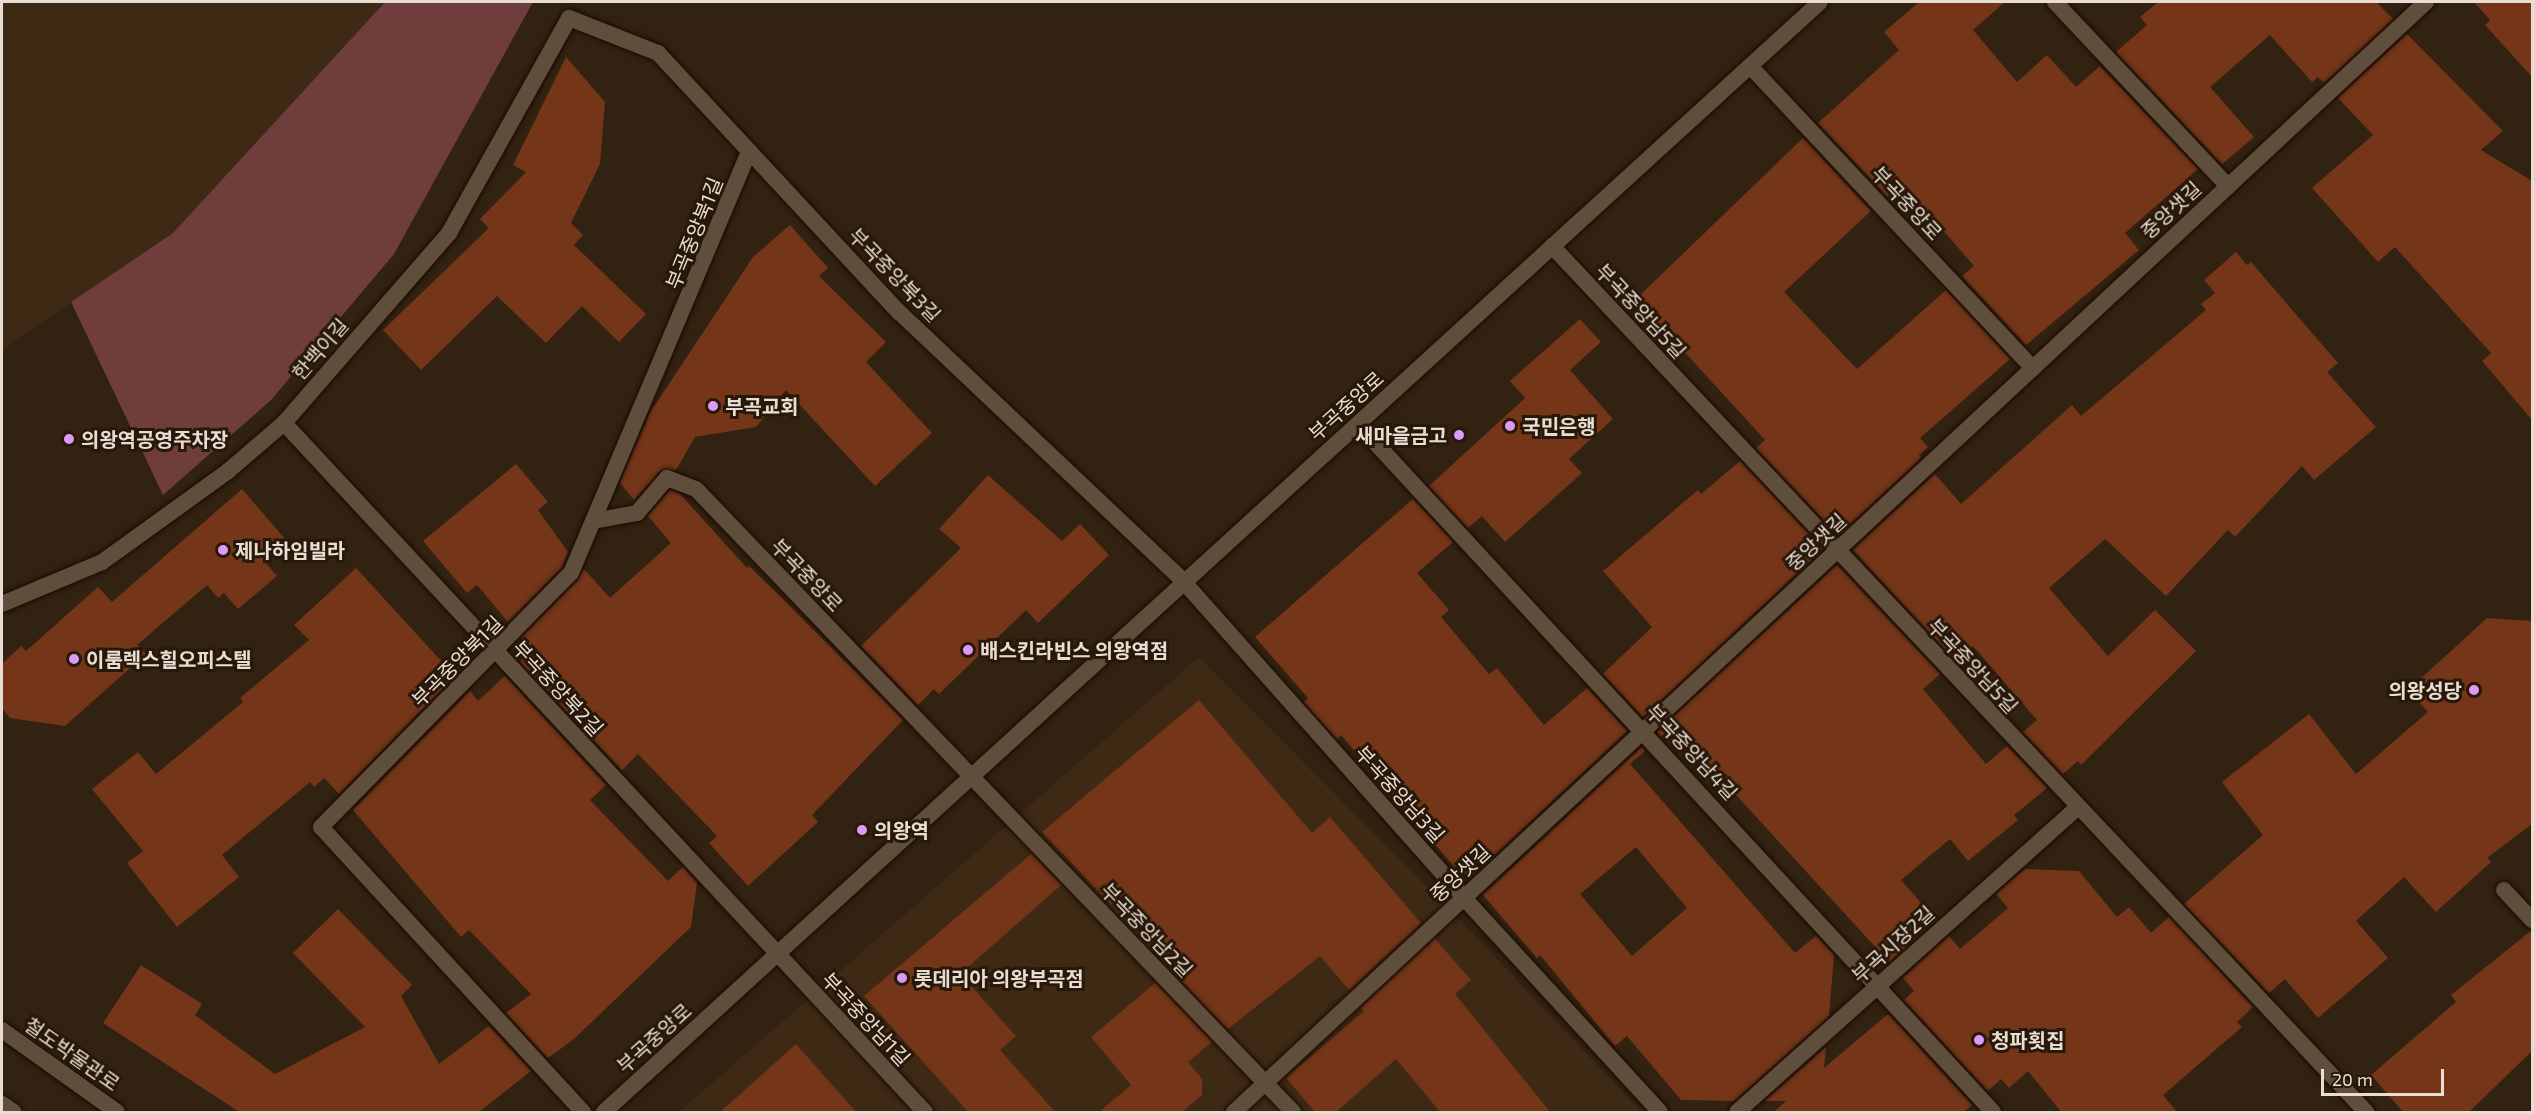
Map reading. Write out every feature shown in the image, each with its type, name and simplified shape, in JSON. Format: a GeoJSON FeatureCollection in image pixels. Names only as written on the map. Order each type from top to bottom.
{"type":"FeatureCollection","features":[{"type":"Feature","properties":{"kind":"street","name":"부곡중앙로"},"geometry":{"type":"LineString","coordinates":[[604,1113],[1183,581],[1820,2]]}},
{"type":"Feature","properties":{"kind":"street"},"geometry":{"type":"LineString","coordinates":[[2055,2],[2228,186]]}},
{"type":"Feature","properties":{"kind":"street","name":"중앙샛길"},"geometry":{"type":"LineString","coordinates":[[1234,1113],[2228,186],[2419,4]]}},
{"type":"Feature","properties":{"kind":"street","name":"부곡중앙북3길"},"geometry":{"type":"LineString","coordinates":[[569,18],[658,53],[899,312],[1183,581]]}},
{"type":"Feature","properties":{"kind":"street","name":"한백이길"},"geometry":{"type":"LineString","coordinates":[[2,604],[102,562],[228,471],[284,423],[448,233],[569,18]]}},
{"type":"Feature","properties":{"kind":"street","name":"부곡중앙로"},"geometry":{"type":"LineString","coordinates":[[1750,66],[2033,368]]}},
{"type":"Feature","properties":{"kind":"street","name":"부곡중앙북1길"},"geometry":{"type":"LineString","coordinates":[[583,1113],[321,827],[496,652],[571,573],[749,151]]}},
{"type":"Feature","properties":{"kind":"street","name":"부곡중앙남5길"},"geometry":{"type":"LineString","coordinates":[[1552,246],[2077,808],[2366,1113]]}},
{"type":"Feature","properties":{"kind":"street","name":"부곡중앙북2길"},"geometry":{"type":"LineString","coordinates":[[284,423],[776,954]]}},
{"type":"Feature","properties":{"kind":"street","name":"부곡중앙남4길"},"geometry":{"type":"LineString","coordinates":[[1358,423],[1879,984],[1992,1113]]}},
{"type":"Feature","properties":{"kind":"street","name":"부곡중앙로"},"geometry":{"type":"LineString","coordinates":[[593,521],[637,513],[667,478],[696,489],[971,777]]}},
{"type":"Feature","properties":{"kind":"street","name":"부곡중앙남3길"},"geometry":{"type":"LineString","coordinates":[[1183,581],[1464,898],[1660,1113]]}},
{"type":"Feature","properties":{"kind":"street","name":"부곡중앙남2길"},"geometry":{"type":"LineString","coordinates":[[971,777],[1293,1113]]}},
{"type":"Feature","properties":{"kind":"street","name":"부곡시장2길"},"geometry":{"type":"LineString","coordinates":[[1737,1113],[2077,808]]}},
{"type":"Feature","properties":{"kind":"street"},"geometry":{"type":"LineString","coordinates":[[2504,890],[2532,920]]}},
{"type":"Feature","properties":{"kind":"street","name":"부곡중앙남1길"},"geometry":{"type":"LineString","coordinates":[[776,954],[925,1113]]}},
{"type":"Feature","properties":{"kind":"street","name":"철도박물관로"},"geometry":{"type":"LineString","coordinates":[[2,1030],[117,1113]]}},
{"type":"Feature","properties":{"kind":"street"},"geometry":{"type":"LineString","coordinates":[[2,1104],[14,1113]]}},
{"type":"Feature","properties":{"kind":"shaded area"},"geometry":{"type":"Polygon","coordinates":[[[2,2],[385,2],[173,233],[2,350],[2,2]]]}},
{"type":"Feature","properties":{"kind":"shaded area"},"geometry":{"type":"Polygon","coordinates":[[[385,2],[533,2],[394,254],[271,400],[163,495],[71,302],[173,233],[385,2]]]}},
{"type":"Feature","properties":{"kind":"shaded area"},"geometry":{"type":"Polygon","coordinates":[[[1199,657],[1460,920],[1642,1112],[679,1112],[1199,657]]]}},
{"type":"Feature","properties":{"kind":"building"},"geometry":{"type":"Polygon","coordinates":[[[1919,2],[2005,2],[1973,30],[2017,82],[2047,55],[2076,87],[2100,66],[2198,169],[2125,233],[2139,250],[2026,345],[1962,276],[1974,266],[1922,206],[1913,214],[1893,191],[1887,196],[1818,123],[1899,50],[1884,32],[1919,2]]]}},
{"type":"Feature","properties":{"kind":"building"},"geometry":{"type":"Polygon","coordinates":[[[2158,2],[2376,2],[2393,19],[2324,83],[2318,77],[2312,82],[2270,35],[2210,87],[2254,137],[2222,164],[2116,52],[2147,25],[2140,17],[2158,2]]]}},
{"type":"Feature","properties":{"kind":"building"},"geometry":{"type":"Polygon","coordinates":[[[2474,2],[2532,2],[2532,77],[2485,25],[2490,20],[2474,2]]]}},
{"type":"Feature","properties":{"kind":"building"},"geometry":{"type":"Polygon","coordinates":[[[2407,34],[2503,131],[2481,150],[2532,181],[2532,420],[2482,361],[2491,353],[2395,247],[2378,262],[2312,188],[2373,135],[2338,98],[2407,34]]]}},
{"type":"Feature","properties":{"kind":"building"},"geometry":{"type":"Polygon","coordinates":[[[566,57],[605,102],[600,164],[571,223],[583,235],[574,245],[646,314],[619,342],[582,306],[546,343],[497,296],[421,370],[383,330],[489,228],[480,219],[526,172],[513,165],[566,57]]]}},
{"type":"Feature","properties":{"kind":"building"},"geometry":{"type":"Polygon","coordinates":[[[1803,138],[1871,211],[1784,292],[1857,369],[1946,290],[2010,359],[1920,438],[1928,447],[1919,455],[1921,458],[1838,535],[1756,448],[1765,440],[1636,299],[1803,138]]]}},
{"type":"Feature","properties":{"kind":"building"},"geometry":{"type":"Polygon","coordinates":[[[790,225],[828,268],[819,276],[886,342],[866,362],[932,433],[875,486],[786,390],[756,427],[695,437],[676,470],[660,471],[634,500],[620,483],[651,411],[753,257],[790,225]]]}},
{"type":"Feature","properties":{"kind":"building"},"geometry":{"type":"Polygon","coordinates":[[[2236,252],[2247,265],[2251,262],[2338,363],[2327,372],[2376,427],[2314,480],[2302,466],[2235,537],[2228,530],[2166,596],[2105,539],[2049,588],[2108,656],[2155,610],[2196,651],[2081,765],[2078,761],[2063,774],[2023,732],[2037,720],[1973,646],[1956,661],[1853,550],[1935,474],[1961,504],[2072,405],[2081,416],[2206,310],[2201,304],[2215,293],[2204,280],[2236,252]]]}},
{"type":"Feature","properties":{"kind":"building"},"geometry":{"type":"Polygon","coordinates":[[[1580,319],[1601,342],[1570,370],[1613,419],[1569,459],[1582,473],[1505,542],[1482,516],[1468,528],[1429,486],[1525,398],[1510,381],[1580,319]]]}},
{"type":"Feature","properties":{"kind":"building"},"geometry":{"type":"Polygon","coordinates":[[[1740,461],[1823,549],[1643,717],[1603,674],[1652,627],[1603,571],[1698,490],[1701,494],[1740,461]]]}},
{"type":"Feature","properties":{"kind":"building"},"geometry":{"type":"Polygon","coordinates":[[[516,464],[548,502],[538,510],[568,552],[562,567],[508,622],[477,585],[467,593],[423,541],[516,464]]]}},
{"type":"Feature","properties":{"kind":"building"},"geometry":{"type":"Polygon","coordinates":[[[988,475],[1062,541],[1080,524],[1109,555],[1038,623],[1026,610],[939,694],[934,689],[918,705],[861,646],[961,548],[939,529],[988,475]]]}},
{"type":"Feature","properties":{"kind":"building"},"geometry":{"type":"Polygon","coordinates":[[[242,489],[286,540],[263,560],[277,576],[238,609],[224,593],[218,598],[207,585],[137,645],[146,654],[65,726],[10,718],[2,708],[2,664],[21,646],[26,651],[98,587],[112,602],[242,489]]]}},
{"type":"Feature","properties":{"kind":"building"},"geometry":{"type":"Polygon","coordinates":[[[670,490],[680,494],[747,568],[749,566],[903,720],[812,815],[818,822],[748,886],[709,843],[717,836],[638,754],[622,770],[520,662],[532,650],[521,638],[578,580],[584,569],[610,598],[671,543],[648,516],[670,490]]]}},
{"type":"Feature","properties":{"kind":"building"},"geometry":{"type":"Polygon","coordinates":[[[1413,499],[1453,542],[1417,573],[1449,610],[1441,617],[1489,674],[1497,668],[1544,725],[1587,688],[1627,731],[1469,879],[1460,868],[1457,870],[1341,735],[1337,739],[1304,702],[1308,698],[1255,637],[1413,499]]]}},
{"type":"Feature","properties":{"kind":"building"},"geometry":{"type":"Polygon","coordinates":[[[1837,565],[1940,674],[1923,689],[1986,764],[2007,746],[2047,788],[2014,815],[2018,820],[1968,861],[1950,839],[1901,880],[1936,920],[1889,962],[1673,726],[1661,737],[1657,732],[1837,565]]]}},
{"type":"Feature","properties":{"kind":"building"},"geometry":{"type":"Polygon","coordinates":[[[356,568],[455,676],[339,794],[324,778],[314,787],[310,782],[222,855],[239,877],[177,927],[127,863],[143,851],[92,789],[138,752],[156,774],[243,702],[240,698],[309,640],[294,625],[356,568]]]}},
{"type":"Feature","properties":{"kind":"building"},"geometry":{"type":"Polygon","coordinates":[[[2487,618],[2532,621],[2532,824],[2487,858],[2491,862],[2436,912],[2404,877],[2356,921],[2388,958],[2318,1018],[2285,979],[2269,993],[2184,904],[2263,835],[2222,782],[2309,714],[2356,774],[2428,712],[2416,699],[2417,682],[2487,618]]]}},
{"type":"Feature","properties":{"kind":"building"},"geometry":{"type":"Polygon","coordinates":[[[505,676],[606,785],[590,800],[668,881],[683,867],[697,883],[691,927],[574,1039],[548,1058],[506,1013],[531,994],[469,930],[461,937],[353,810],[470,691],[478,701],[505,676]]]}},
{"type":"Feature","properties":{"kind":"building"},"geometry":{"type":"Polygon","coordinates":[[[1199,700],[1312,833],[1330,817],[1421,923],[1349,990],[1320,956],[1228,1029],[1171,970],[1179,964],[1137,912],[1127,921],[1042,832],[1199,700]]]}},
{"type":"Feature","properties":{"kind":"building"},"geometry":{"type":"Polygon","coordinates":[[[1642,747],[1645,751],[1630,764],[1795,953],[1816,936],[1834,955],[1829,1016],[1734,1101],[1681,1100],[1627,1036],[1615,1046],[1540,955],[1537,958],[1483,895],[1642,747]],[[1636,847],[1580,894],[1632,956],[1687,908],[1636,847]]]}},
{"type":"Feature","properties":{"kind":"building"},"geometry":{"type":"Polygon","coordinates":[[[1031,854],[1061,885],[960,974],[1016,1036],[1000,1050],[1056,1113],[969,1113],[864,996],[1031,854]]]}},
{"type":"Feature","properties":{"kind":"building"},"geometry":{"type":"Polygon","coordinates":[[[2025,869],[2079,871],[2117,917],[2129,907],[2151,933],[2169,917],[2253,1007],[2237,1022],[2242,1027],[2163,1095],[2178,1113],[2062,1113],[2028,1071],[2009,1088],[2001,1079],[1988,1091],[1904,1000],[1914,991],[1903,978],[1949,936],[1960,949],[2008,908],[1996,894],[2025,869]]]}},
{"type":"Feature","properties":{"kind":"building"},"geometry":{"type":"Polygon","coordinates":[[[338,909],[412,985],[401,996],[439,1064],[489,1026],[531,1071],[479,1112],[241,1113],[103,1023],[141,965],[202,1004],[195,1015],[275,1074],[365,1027],[293,953],[338,909]]]}},
{"type":"Feature","properties":{"kind":"building"},"geometry":{"type":"Polygon","coordinates":[[[2532,930],[2532,1051],[2468,1113],[2404,1113],[2371,1075],[2456,1002],[2451,995],[2532,930]]]}},
{"type":"Feature","properties":{"kind":"building"},"geometry":{"type":"Polygon","coordinates":[[[1435,939],[1471,980],[1455,994],[1551,1113],[1441,1113],[1396,1059],[1335,1113],[1316,1113],[1286,1078],[1364,1011],[1361,1008],[1435,939]]]}},
{"type":"Feature","properties":{"kind":"building"},"geometry":{"type":"Polygon","coordinates":[[[1155,983],[1212,1042],[1188,1062],[1202,1079],[1202,1095],[1181,1113],[1098,1113],[1131,1085],[1091,1037],[1155,983]]]}},
{"type":"Feature","properties":{"kind":"building"},"geometry":{"type":"Polygon","coordinates":[[[1888,1014],[1972,1105],[1963,1113],[1772,1113],[1786,1101],[1765,1101],[1826,1047],[1824,1068],[1888,1014]]]}},
{"type":"Feature","properties":{"kind":"building"},"geometry":{"type":"Polygon","coordinates":[[[796,1044],[857,1113],[719,1113],[796,1044]]]}},
{"type":"Feature","properties":{"kind":"place","name":"부곡교회"},"geometry":{"type":"Point","coordinates":[713,406]}},
{"type":"Feature","properties":{"kind":"place","name":"국민은행"},"geometry":{"type":"Point","coordinates":[1510,426]}},
{"type":"Feature","properties":{"kind":"place","name":"새마을금고"},"geometry":{"type":"Point","coordinates":[1459,435]}},
{"type":"Feature","properties":{"kind":"place","name":"의왕역공영주차장"},"geometry":{"type":"Point","coordinates":[69,439]}},
{"type":"Feature","properties":{"kind":"place","name":"제나하임빌라"},"geometry":{"type":"Point","coordinates":[223,550]}},
{"type":"Feature","properties":{"kind":"place","name":"배스킨라빈스 의왕역점"},"geometry":{"type":"Point","coordinates":[968,650]}},
{"type":"Feature","properties":{"kind":"place","name":"이룸렉스힐오피스텔"},"geometry":{"type":"Point","coordinates":[74,659]}},
{"type":"Feature","properties":{"kind":"place","name":"의왕성당"},"geometry":{"type":"Point","coordinates":[2474,690]}},
{"type":"Feature","properties":{"kind":"place","name":"의왕역"},"geometry":{"type":"Point","coordinates":[862,830]}},
{"type":"Feature","properties":{"kind":"place","name":"롯데리아 의왕부곡점"},"geometry":{"type":"Point","coordinates":[902,978]}},
{"type":"Feature","properties":{"kind":"place","name":"청파횟집"},"geometry":{"type":"Point","coordinates":[1979,1040]}}]}
